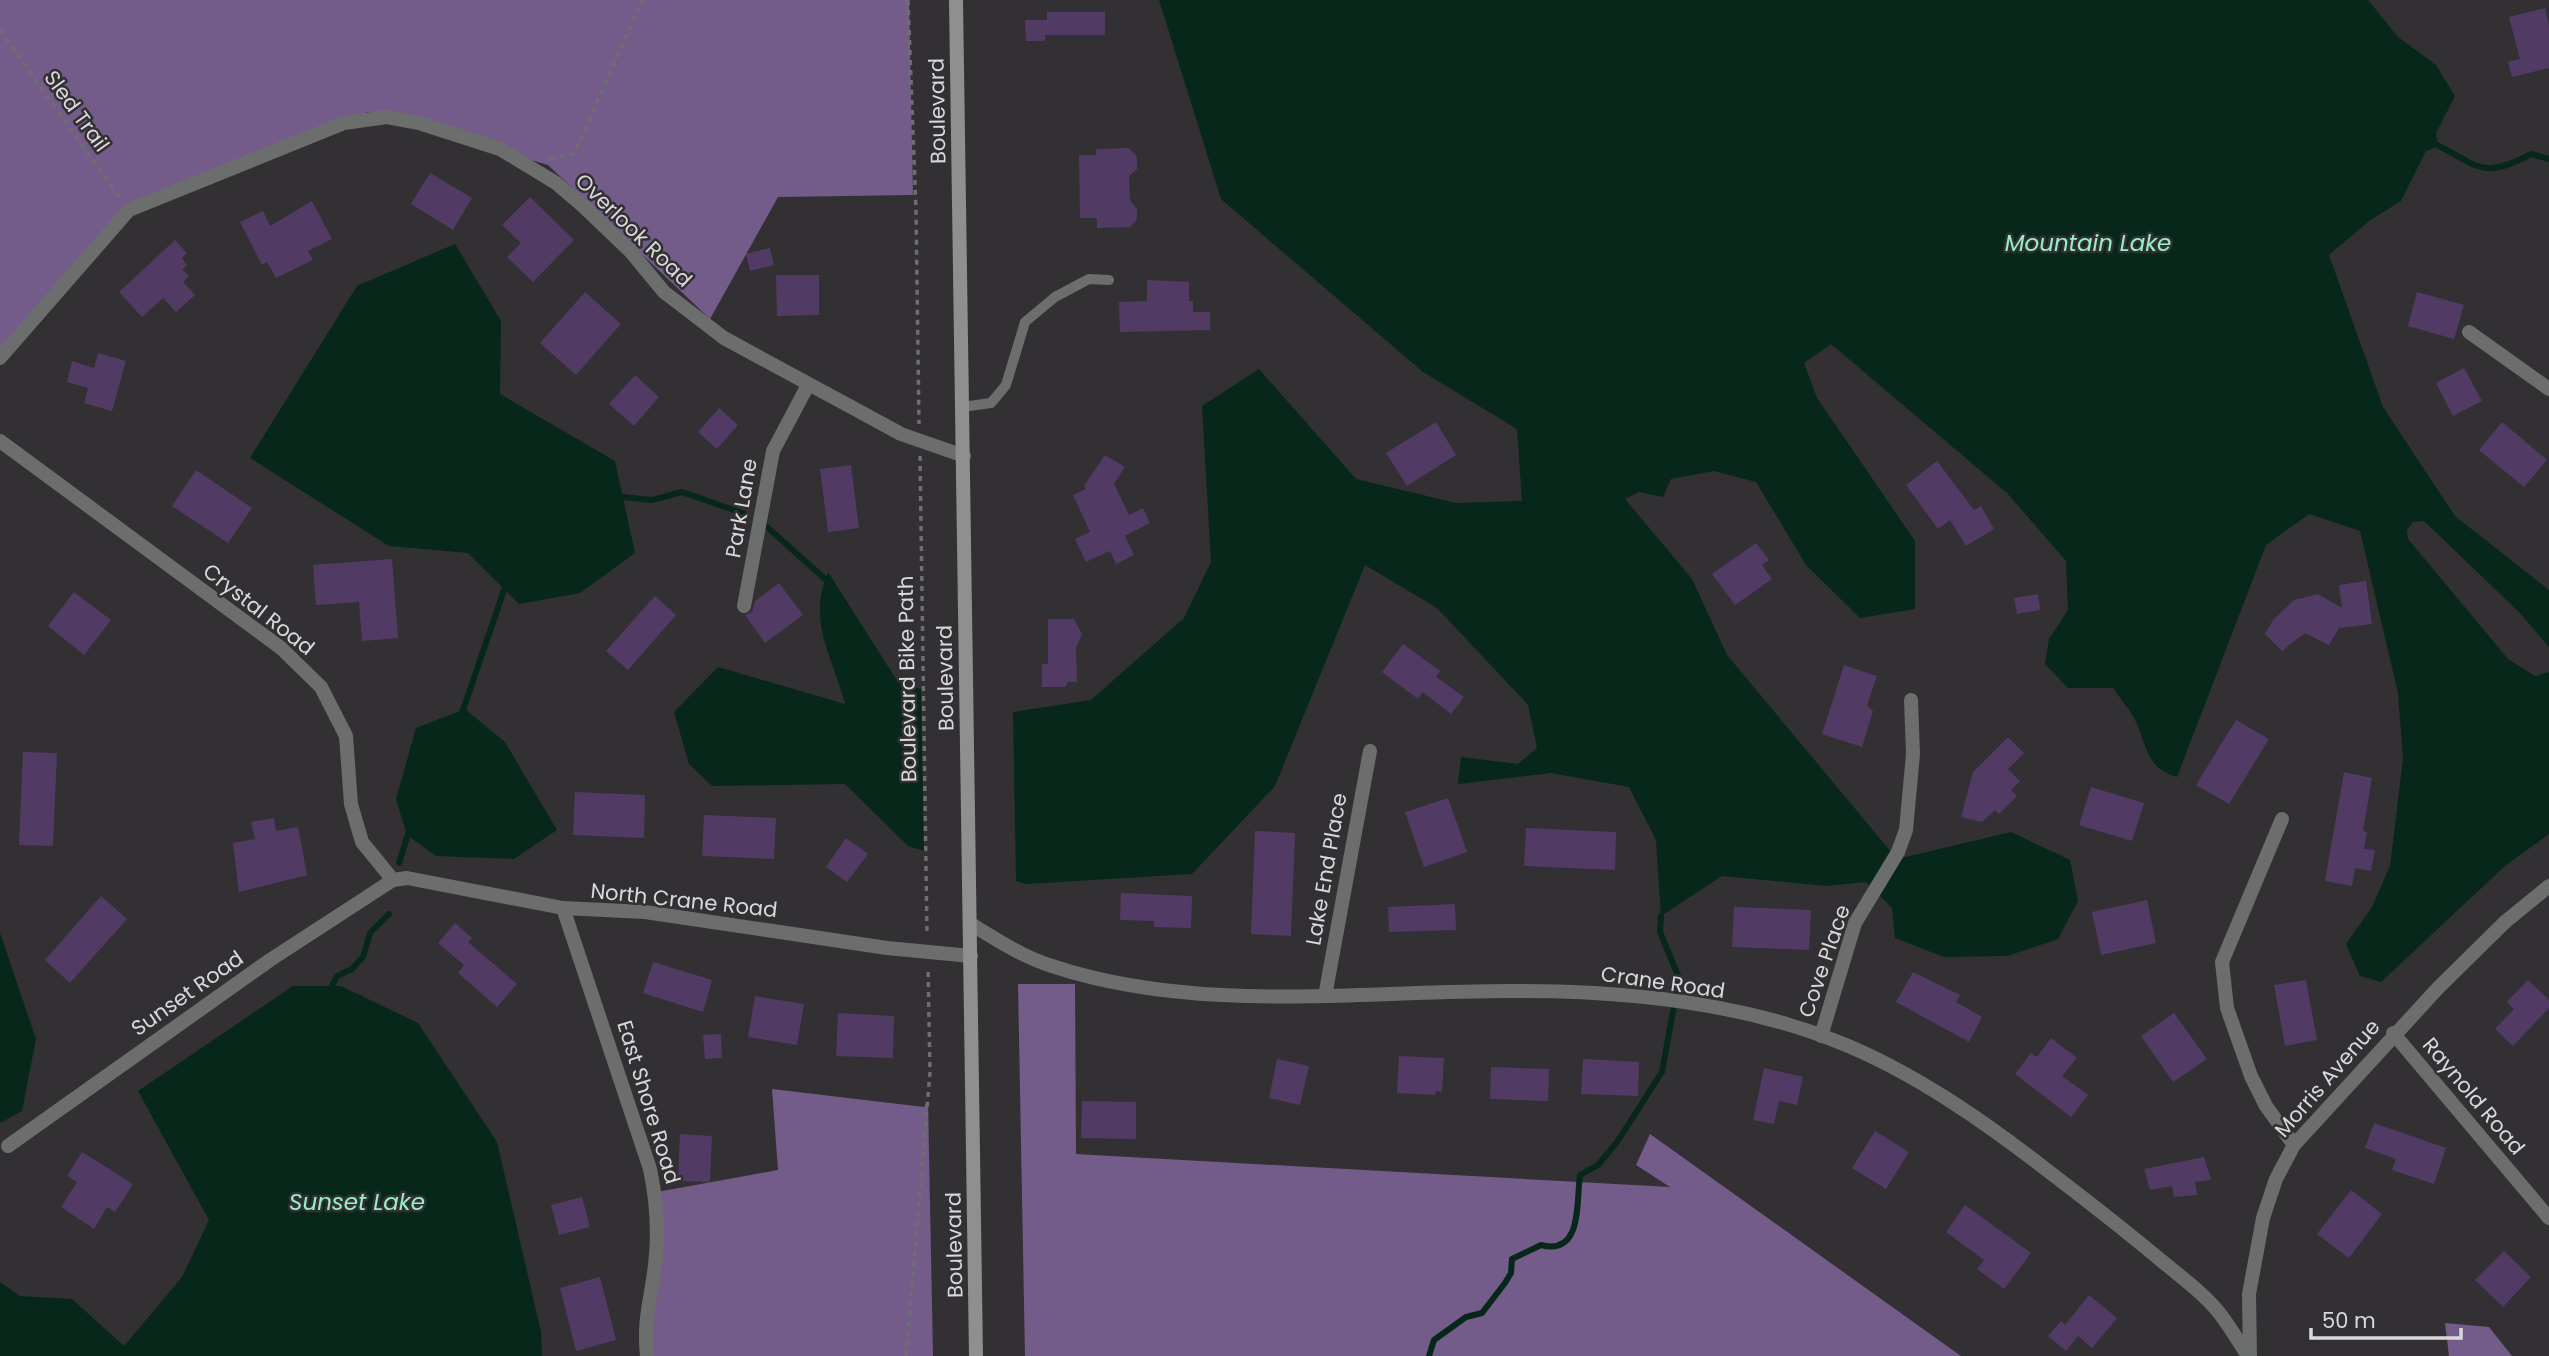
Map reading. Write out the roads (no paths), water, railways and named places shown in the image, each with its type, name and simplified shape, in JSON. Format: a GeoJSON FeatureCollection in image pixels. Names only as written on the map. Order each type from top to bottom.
{"type":"FeatureCollection","features":[{"type":"Feature","properties":{"kind":"main road","name":"Boulevard"},"geometry":{"type":"LineString","coordinates":[[956,0],[976,1356]]}},
{"type":"Feature","properties":{"kind":"street","name":"Overlook Road"},"geometry":{"type":"LineString","coordinates":[[0,358],[129,210],[344,123],[387,117],[419,123],[500,149],[556,183],[631,252],[664,292],[723,338],[808,385],[920,441],[964,456]]}},
{"type":"Feature","properties":{"kind":"street"},"geometry":{"type":"LineString","coordinates":[[2469,332],[2549,389]]}},
{"type":"Feature","properties":{"kind":"street","name":"Park Lane"},"geometry":{"type":"LineString","coordinates":[[744,606],[773,451],[808,385]]}},
{"type":"Feature","properties":{"kind":"street","name":"Crystal Road"},"geometry":{"type":"LineString","coordinates":[[0,441],[281,648],[321,687],[346,736],[351,804],[362,842],[393,880]]}},
{"type":"Feature","properties":{"kind":"street","name":"Cove Place"},"geometry":{"type":"LineString","coordinates":[[1821,1036],[1860,911],[1898,852],[1906,830],[1911,787],[1911,700]]}},
{"type":"Feature","properties":{"kind":"street","name":"Lake End Place"},"geometry":{"type":"LineString","coordinates":[[1325,996],[1370,751]]}},
{"type":"Feature","properties":{"kind":"street"},"geometry":{"type":"LineString","coordinates":[[2282,819],[2222,962],[2227,1008],[2251,1076],[2266,1106],[2294,1145]]}},
{"type":"Feature","properties":{"kind":"street","name":"North Crane Road"},"geometry":{"type":"LineString","coordinates":[[393,880],[407,878],[563,908],[645,912],[971,956]]}},
{"type":"Feature","properties":{"kind":"street","name":"Sunset Road"},"geometry":{"type":"LineString","coordinates":[[8,1146],[270,960],[393,880]]}},
{"type":"Feature","properties":{"kind":"street","name":"Morris Avenue"},"geometry":{"type":"LineString","coordinates":[[2249,1356],[2249,1294],[2263,1218],[2276,1179],[2294,1145],[2393,1033],[2505,922],[2549,886]]}},
{"type":"Feature","properties":{"kind":"street","name":"East Shore Road"},"geometry":{"type":"LineString","coordinates":[[563,908],[650,1169],[659,1209],[655,1266],[644,1326],[647,1356]]}},
{"type":"Feature","properties":{"kind":"street","name":"Crane Road"},"geometry":{"type":"LineString","coordinates":[[971,924],[1004,944],[1048,965],[1129,985],[1211,993],[1325,996],[1507,990],[1606,994],[1677,1002],[1760,1018],[1821,1036],[1867,1054],[1969,1113],[2009,1140],[2203,1296],[2218,1311],[2249,1356]]}},
{"type":"Feature","properties":{"kind":"street","name":"Raynold Road"},"geometry":{"type":"LineString","coordinates":[[2393,1033],[2549,1218]]}},
{"type":"Feature","properties":{"kind":"lane"},"geometry":{"type":"LineString","coordinates":[[962,407],[991,403],[1006,384],[1025,322],[1055,296],[1089,279],[1109,280]]}},
{"type":"Feature","properties":{"kind":"water","name":"Mountain Lake"},"geometry":{"type":"Polygon","coordinates":[[[1159,0],[2368,0],[2398,37],[2436,65],[2455,96],[2436,133],[2438,146],[2426,151],[2401,201],[2369,221],[2329,255],[2383,407],[2455,516],[2549,590],[2549,647],[2520,613],[2424,521],[2413,522],[2407,530],[2408,539],[2508,659],[2535,676],[2549,672],[2549,834],[2505,866],[2381,982],[2360,976],[2346,944],[2372,907],[2390,866],[2403,759],[2398,693],[2360,531],[2309,514],[2266,545],[2177,777],[2166,773],[2152,761],[2133,716],[2113,688],[2068,688],[2045,664],[2049,639],[2068,610],[2066,561],[2007,493],[1831,344],[1804,363],[1817,398],[1915,541],[1915,609],[1860,618],[1806,565],[1756,482],[1714,471],[1671,479],[1663,497],[1639,492],[1625,499],[1692,579],[1727,655],[1897,859],[2011,832],[2070,860],[2078,901],[2058,939],[2007,956],[1944,957],[1895,938],[1892,908],[1866,882],[1827,886],[1722,876],[1661,916],[1656,840],[1629,787],[1551,773],[1458,784],[1461,757],[1518,764],[1537,748],[1528,705],[1437,608],[1365,565],[1275,786],[1192,874],[1026,884],[1016,881],[1013,712],[1091,700],[1184,618],[1211,562],[1202,406],[1259,369],[1356,479],[1456,503],[1522,501],[1517,429],[1423,372],[1221,199],[1159,0]]]}},
{"type":"Feature","properties":{"kind":"water"},"geometry":{"type":"Polygon","coordinates":[[[455,244],[501,321],[500,394],[615,461],[635,553],[580,593],[519,604],[468,553],[389,546],[250,458],[357,286],[455,244]]]}},
{"type":"Feature","properties":{"kind":"water"},"geometry":{"type":"Polygon","coordinates":[[[828,572],[898,682],[921,689],[924,851],[908,846],[845,784],[712,786],[689,764],[674,712],[718,667],[845,704],[821,623],[822,590],[828,572]]]}},
{"type":"Feature","properties":{"kind":"water"},"geometry":{"type":"Polygon","coordinates":[[[465,709],[505,742],[557,830],[514,859],[436,856],[407,835],[396,799],[416,728],[465,709]]]}},
{"type":"Feature","properties":{"kind":"water"},"geometry":{"type":"Polygon","coordinates":[[[0,933],[36,1039],[22,1111],[0,1123],[0,933]]]}},
{"type":"Feature","properties":{"kind":"water","name":"Sunset Lake"},"geometry":{"type":"Polygon","coordinates":[[[293,986],[341,986],[418,1023],[497,1142],[541,1332],[542,1356],[0,1356],[0,1282],[20,1296],[72,1299],[124,1346],[182,1277],[209,1220],[138,1091],[293,986]]]}},
{"type":"Feature","properties":{"kind":"waterway"},"geometry":{"type":"LineString","coordinates":[[2433,143],[2480,167],[2501,167],[2531,154],[2549,159]]}},
{"type":"Feature","properties":{"kind":"waterway"},"geometry":{"type":"LineString","coordinates":[[616,502],[623,497],[652,500],[682,492],[745,514]]}},
{"type":"Feature","properties":{"kind":"waterway"},"geometry":{"type":"LineString","coordinates":[[766,526],[825,579]]}},
{"type":"Feature","properties":{"kind":"waterway"},"geometry":{"type":"LineString","coordinates":[[462,713],[504,590],[509,586]]}},
{"type":"Feature","properties":{"kind":"waterway"},"geometry":{"type":"LineString","coordinates":[[399,863],[410,828]]}},
{"type":"Feature","properties":{"kind":"waterway"},"geometry":{"type":"LineString","coordinates":[[332,986],[337,976],[352,969],[363,957],[370,933],[389,914]]}},
{"type":"Feature","properties":{"kind":"waterway"},"geometry":{"type":"LineString","coordinates":[[1429,1356],[1434,1340],[1466,1317],[1482,1313],[1511,1273],[1512,1259],[1541,1245],[1555,1246],[1564,1243],[1571,1235],[1577,1212],[1580,1175],[1598,1165],[1617,1142],[1662,1072],[1679,978],[1660,932],[1661,916]]}}]}
